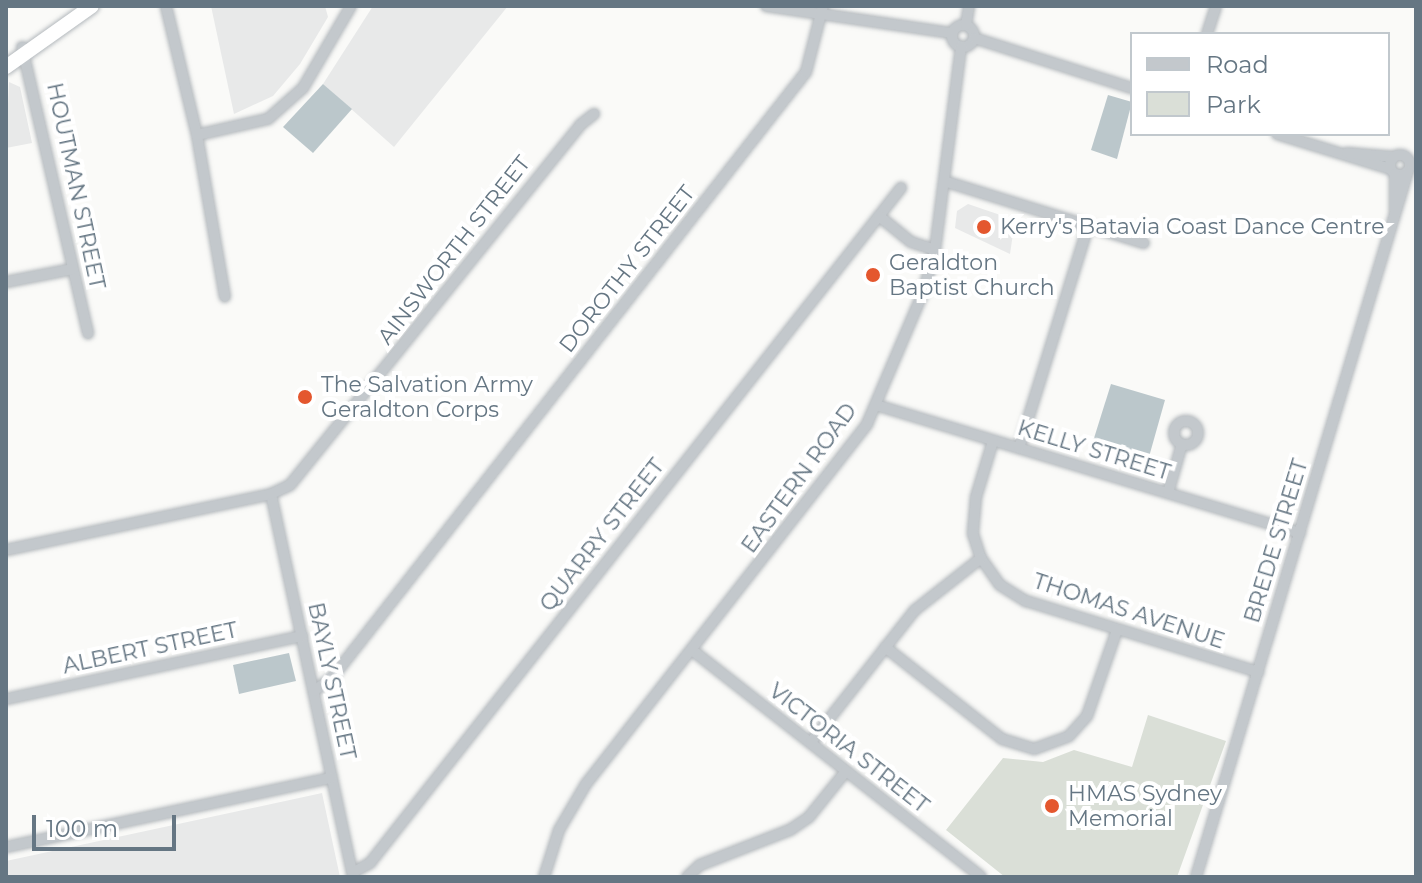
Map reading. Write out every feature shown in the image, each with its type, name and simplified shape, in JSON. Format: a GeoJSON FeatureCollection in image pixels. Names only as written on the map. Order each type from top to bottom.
{"type":"FeatureCollection","features":[{"type":"Feature","properties":{"kind":"highway"},"geometry":{"type":"LineString","coordinates":[[6,67],[78,6]]}},
{"type":"Feature","properties":{"kind":"highway"},"geometry":{"type":"LineString","coordinates":[[6,58],[24,50],[92,6]]}},
{"type":"Feature","properties":{"kind":"street"},"geometry":{"type":"LineString","coordinates":[[166,6],[197,135],[225,297]]}},
{"type":"Feature","properties":{"kind":"street"},"geometry":{"type":"LineString","coordinates":[[766,6],[823,10],[952,33],[966,25]]}},
{"type":"Feature","properties":{"kind":"street"},"geometry":{"type":"LineString","coordinates":[[969,6],[966,25],[974,38],[1130,87]]}},
{"type":"Feature","properties":{"kind":"street"},"geometry":{"type":"LineString","coordinates":[[1208,32],[1216,6]]}},
{"type":"Feature","properties":{"kind":"street"},"geometry":{"type":"LineString","coordinates":[[197,135],[268,119],[303,88],[349,7]]}},
{"type":"Feature","properties":{"kind":"street","name":"DOROTHY STREET"},"geometry":{"type":"LineString","coordinates":[[314,691],[332,678],[806,72],[823,10]]}},
{"type":"Feature","properties":{"kind":"street"},"geometry":{"type":"LineString","coordinates":[[952,33],[961,47],[974,38]]}},
{"type":"Feature","properties":{"kind":"street","name":"EASTERN ROAD"},"geometry":{"type":"LineString","coordinates":[[544,877],[575,799],[837,467],[876,405],[935,250],[947,182],[961,47]]}},
{"type":"Feature","properties":{"kind":"street","name":"HOUTMAN STREET"},"geometry":{"type":"LineString","coordinates":[[24,50],[88,334]]}},
{"type":"Feature","properties":{"kind":"street","name":"AINSWORTH STREET"},"geometry":{"type":"LineString","coordinates":[[6,550],[271,494],[303,472],[580,125],[594,114]]}},
{"type":"Feature","properties":{"kind":"street"},"geometry":{"type":"LineString","coordinates":[[1284,136],[1393,166],[1412,165]]}},
{"type":"Feature","properties":{"kind":"street"},"geometry":{"type":"LineString","coordinates":[[1393,166],[1412,165]]}},
{"type":"Feature","properties":{"kind":"street","name":"BREDE STREET"},"geometry":{"type":"LineString","coordinates":[[1196,877],[1412,165]]}},
{"type":"Feature","properties":{"kind":"street","name":"BREDE STREET"},"geometry":{"type":"LineString","coordinates":[[1393,166],[1395,217]]}},
{"type":"Feature","properties":{"kind":"street"},"geometry":{"type":"LineString","coordinates":[[947,182],[1144,243]]}},
{"type":"Feature","properties":{"kind":"street","name":"QUARRY STREET"},"geometry":{"type":"LineString","coordinates":[[352,875],[370,863],[901,188]]}},
{"type":"Feature","properties":{"kind":"street"},"geometry":{"type":"LineString","coordinates":[[879,216],[911,242],[935,250]]}},
{"type":"Feature","properties":{"kind":"street"},"geometry":{"type":"LineString","coordinates":[[1019,448],[1088,227]]}},
{"type":"Feature","properties":{"kind":"street"},"geometry":{"type":"LineString","coordinates":[[6,282],[73,269]]}},
{"type":"Feature","properties":{"kind":"street","name":"KELLY STREET"},"geometry":{"type":"LineString","coordinates":[[876,405],[1300,533]]}},
{"type":"Feature","properties":{"kind":"street","name":"THOMAS AVENUE"},"geometry":{"type":"LineString","coordinates":[[993,441],[973,517],[981,558],[1000,585],[1026,601],[1258,672]]}},
{"type":"Feature","properties":{"kind":"street"},"geometry":{"type":"LineString","coordinates":[[1168,493],[1182,444]]}},
{"type":"Feature","properties":{"kind":"street","name":"BAYLY STREET"},"geometry":{"type":"LineString","coordinates":[[271,494],[352,875]]}},
{"type":"Feature","properties":{"kind":"street"},"geometry":{"type":"LineString","coordinates":[[811,742],[927,598],[981,558]]}},
{"type":"Feature","properties":{"kind":"street"},"geometry":{"type":"LineString","coordinates":[[885,647],[1002,739],[1034,749],[1069,736],[1087,716],[1117,630]]}},
{"type":"Feature","properties":{"kind":"street","name":"ALBERT STREET"},"geometry":{"type":"LineString","coordinates":[[6,699],[302,636]]}},
{"type":"Feature","properties":{"kind":"street","name":"VICTORIA STREET"},"geometry":{"type":"LineString","coordinates":[[692,650],[981,877]]}},
{"type":"Feature","properties":{"kind":"street"},"geometry":{"type":"LineString","coordinates":[[687,877],[700,865],[790,830],[809,817],[846,771]]}},
{"type":"Feature","properties":{"kind":"street"},"geometry":{"type":"LineString","coordinates":[[6,847],[332,778]]}},
{"type":"Feature","properties":{"kind":"shaded area"},"geometry":{"type":"Polygon","coordinates":[[[211,6],[325,6],[328,17],[300,64],[273,96],[234,114],[211,6]]]}},
{"type":"Feature","properties":{"kind":"shaded area"},"geometry":{"type":"Polygon","coordinates":[[[373,6],[508,6],[394,147],[323,84],[373,6]]]}},
{"type":"Feature","properties":{"kind":"shaded area"},"geometry":{"type":"Polygon","coordinates":[[[9,82],[20,87],[32,143],[6,148],[9,82]]]}},
{"type":"Feature","properties":{"kind":"shaded area"},"geometry":{"type":"Polygon","coordinates":[[[323,84],[352,109],[313,153],[283,127],[323,84]]]}},
{"type":"Feature","properties":{"kind":"shaded area"},"geometry":{"type":"Polygon","coordinates":[[[1108,95],[1130,101],[1117,159],[1091,150],[1108,95]]]}},
{"type":"Feature","properties":{"kind":"shaded area"},"geometry":{"type":"Polygon","coordinates":[[[968,204],[1015,220],[1010,254],[955,228],[957,211],[968,204]]]}},
{"type":"Feature","properties":{"kind":"shaded area"},"geometry":{"type":"Polygon","coordinates":[[[1111,384],[1165,400],[1145,471],[1089,454],[1111,384]]]}},
{"type":"Feature","properties":{"kind":"shaded area"},"geometry":{"type":"Polygon","coordinates":[[[289,653],[296,681],[239,694],[233,665],[289,653]]]}},
{"type":"Feature","properties":{"kind":"shaded area"},"geometry":{"type":"Polygon","coordinates":[[[322,793],[340,877],[6,877],[6,861],[322,793]]]}},
{"type":"Feature","properties":{"kind":"green space"},"geometry":{"type":"Polygon","coordinates":[[[1148,715],[1226,741],[1177,877],[1005,877],[946,830],[1003,758],[1043,762],[1074,750],[1132,767],[1148,715]]]}},
{"type":"Feature","properties":{"kind":"place","name":"Kerry's Batavia Coast Dance Centre"},"geometry":{"type":"Point","coordinates":[984,227]}},
{"type":"Feature","properties":{"kind":"place","name":"Geraldton Baptist Church"},"geometry":{"type":"Point","coordinates":[873,275]}},
{"type":"Feature","properties":{"kind":"place","name":"The Salvation Army Geraldton Corps"},"geometry":{"type":"Point","coordinates":[305,397]}},
{"type":"Feature","properties":{"kind":"place","name":"HMAS Sydney Memorial"},"geometry":{"type":"Point","coordinates":[1052,806]}}]}
